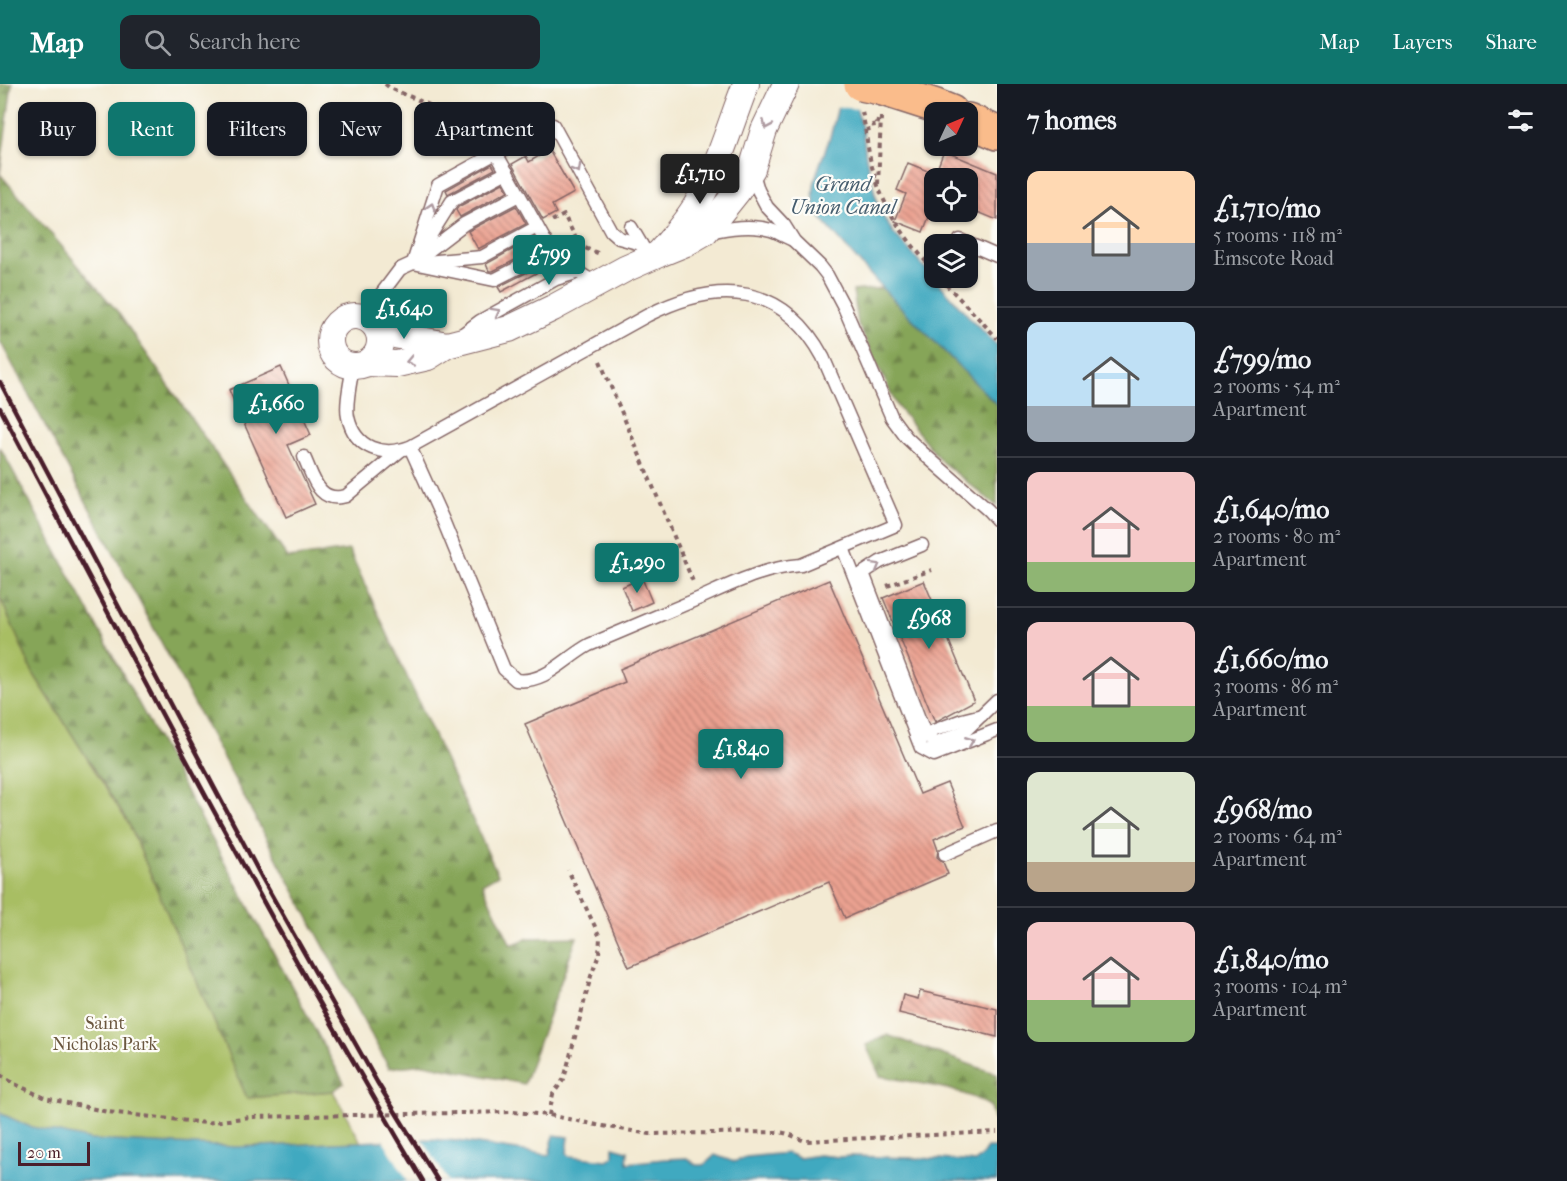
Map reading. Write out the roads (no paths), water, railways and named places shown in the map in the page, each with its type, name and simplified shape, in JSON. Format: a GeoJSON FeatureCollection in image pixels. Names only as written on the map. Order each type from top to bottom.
{"type":"FeatureCollection","features":[{"type":"Feature","properties":{"kind":"main road"},"geometry":{"type":"LineString","coordinates":[[877,96],[924,105]]}},
{"type":"Feature","properties":{"kind":"main road"},"geometry":{"type":"LineString","coordinates":[[978,124],[997,133]]}},
{"type":"Feature","properties":{"kind":"street"},"geometry":{"type":"LineString","coordinates":[[447,345],[372,325],[357,315],[341,319],[336,324],[330,339],[330,347],[334,354],[346,364],[397,363],[428,357],[447,345],[509,329],[588,279],[625,269],[650,252],[687,218],[706,187],[746,84]]}},
{"type":"Feature","properties":{"kind":"street"},"geometry":{"type":"LineString","coordinates":[[650,252],[686,243],[705,232],[732,200],[752,169],[764,130],[786,84]]}},
{"type":"Feature","properties":{"kind":"street"},"geometry":{"type":"LineString","coordinates":[[361,364],[375,357],[380,350],[381,341],[372,325]]}},
{"type":"Feature","properties":{"kind":"lane"},"geometry":{"type":"LineString","coordinates":[[555,124],[558,122],[611,231],[619,238],[650,252]]}},
{"type":"Feature","properties":{"kind":"lane"},"geometry":{"type":"LineString","coordinates":[[413,263],[438,185],[491,156]]}},
{"type":"Feature","properties":{"kind":"lane"},"geometry":{"type":"LineString","coordinates":[[498,156],[554,257],[588,279]]}},
{"type":"Feature","properties":{"kind":"lane"},"geometry":{"type":"LineString","coordinates":[[752,169],[755,184],[767,207],[784,225],[794,241],[827,275],[844,307],[892,418],[906,437],[997,520]]}},
{"type":"Feature","properties":{"kind":"lane"},"geometry":{"type":"LineString","coordinates":[[413,263],[452,201],[507,172]]}},
{"type":"Feature","properties":{"kind":"lane"},"geometry":{"type":"LineString","coordinates":[[372,325],[400,269],[413,263],[464,224],[519,195]]}},
{"type":"Feature","properties":{"kind":"lane"},"geometry":{"type":"LineString","coordinates":[[413,263],[482,257],[537,227]]}},
{"type":"Feature","properties":{"kind":"lane"},"geometry":{"type":"LineString","coordinates":[[631,227],[650,252]]}},
{"type":"Feature","properties":{"kind":"lane"},"geometry":{"type":"LineString","coordinates":[[705,232],[750,227],[771,230],[794,241]]}},
{"type":"Feature","properties":{"kind":"lane"},"geometry":{"type":"LineString","coordinates":[[978,248],[997,256]]}},
{"type":"Feature","properties":{"kind":"lane"},"geometry":{"type":"LineString","coordinates":[[413,263],[494,280],[550,251]]}},
{"type":"Feature","properties":{"kind":"lane"},"geometry":{"type":"LineString","coordinates":[[304,457],[318,487],[324,494],[338,498],[405,449],[648,315],[693,296],[735,293],[770,302],[795,318],[815,343],[896,525],[801,565],[759,572],[731,583],[589,645],[577,651],[550,672],[530,681],[516,680],[504,669],[442,520],[405,449]]}},
{"type":"Feature","properties":{"kind":"lane"},"geometry":{"type":"LineString","coordinates":[[361,364],[349,397],[348,416],[355,434],[362,443],[371,448],[389,451],[405,449]]}},
{"type":"Feature","properties":{"kind":"lane"},"geometry":{"type":"LineString","coordinates":[[922,545],[880,562],[863,573],[925,734],[935,744],[965,731],[997,700]]}},
{"type":"Feature","properties":{"kind":"lane"},"geometry":{"type":"LineString","coordinates":[[843,548],[921,748],[934,755],[997,730]]}},
{"type":"Feature","properties":{"kind":"lane"},"geometry":{"type":"LineString","coordinates":[[945,854],[997,831]]}},
{"type":"Feature","properties":{"kind":"water","name":"Grand Union Canal"},"geometry":{"type":"Polygon","coordinates":[[[843,84],[859,84],[857,110],[866,157],[882,215],[893,232],[924,267],[924,288],[943,288],[997,345],[997,405],[882,288],[816,213],[814,184],[837,112],[843,84]]]}},
{"type":"Feature","properties":{"kind":"water"},"geometry":{"type":"Polygon","coordinates":[[[0,1113],[28,1126],[91,1140],[238,1147],[430,1139],[549,1155],[554,1135],[569,1137],[567,1153],[570,1156],[607,1160],[613,1156],[613,1147],[628,1151],[627,1163],[687,1158],[696,1165],[704,1165],[715,1155],[734,1162],[746,1157],[787,1153],[799,1158],[819,1155],[975,1162],[987,1148],[997,1148],[997,1181],[0,1181],[0,1113]]]}},
{"type":"Feature","properties":{"kind":"railway"},"geometry":{"type":"LineString","coordinates":[[0,382],[262,878],[377,1082],[438,1181]]}},
{"type":"Feature","properties":{"kind":"railway"},"geometry":{"type":"LineString","coordinates":[[0,408],[259,894],[423,1181]]}},
{"type":"Feature","properties":{"kind":"park label","name":"Saint Nicholas Park"},"geometry":{"type":"Point","coordinates":[105,1033]}}]}
